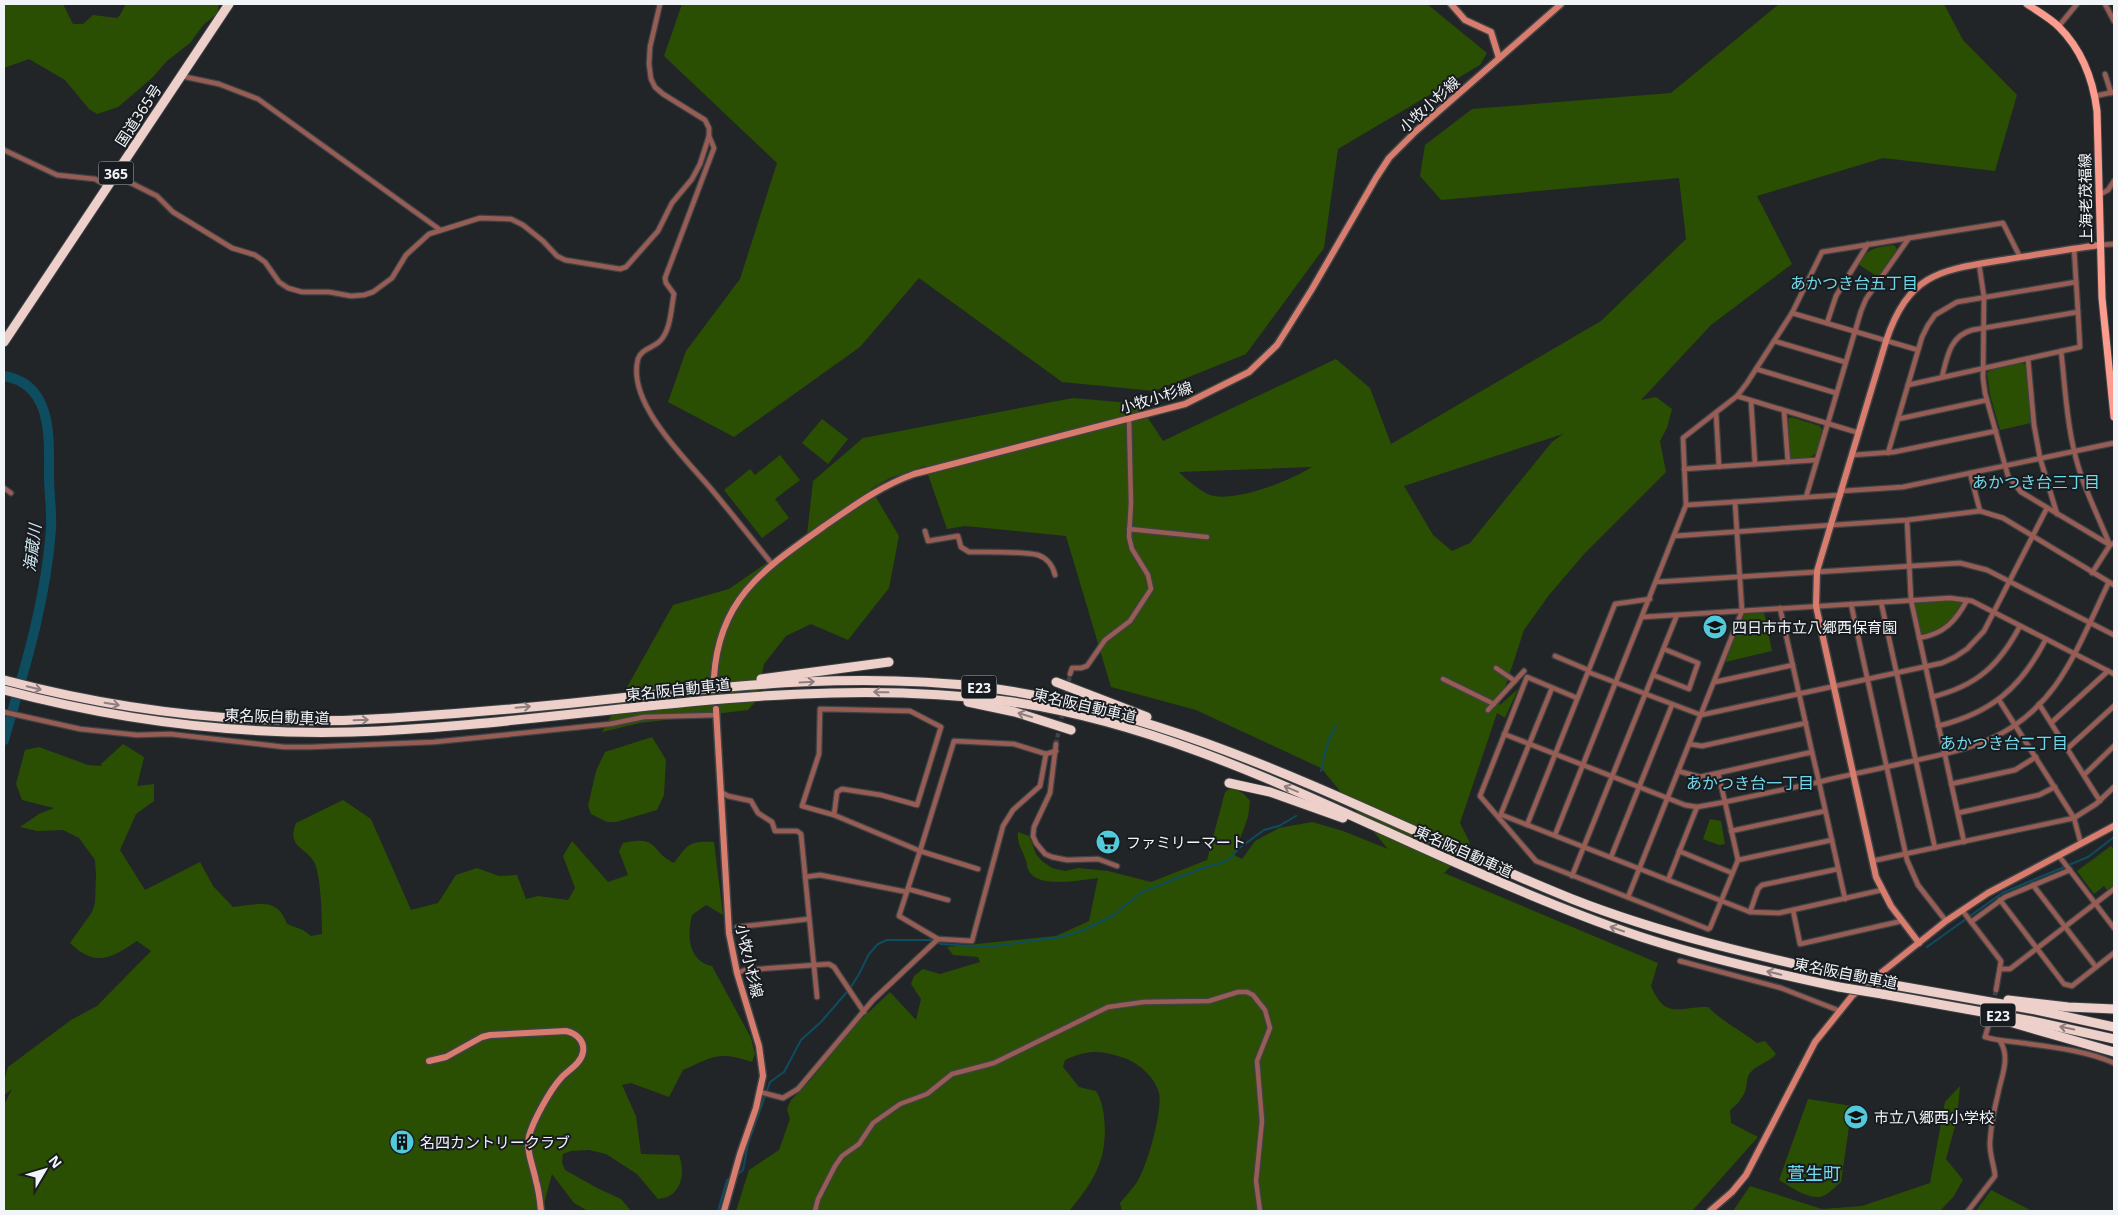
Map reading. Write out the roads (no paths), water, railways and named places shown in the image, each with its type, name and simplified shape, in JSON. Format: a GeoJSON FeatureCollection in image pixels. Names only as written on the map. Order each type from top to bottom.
{"type":"FeatureCollection","features":[{"type":"Feature","properties":{"kind":"highway","name":"国道365号"},"geometry":{"type":"LineString","coordinates":[[4,342],[229,4]]}},
{"type":"Feature","properties":{"kind":"highway"},"geometry":{"type":"LineString","coordinates":[[684,690],[889,662]]}},
{"type":"Feature","properties":{"kind":"highway","name":"東名阪自動車道"},"geometry":{"type":"LineString","coordinates":[[4,680],[64,695],[153,710],[259,718],[353,720],[461,712],[684,690],[834,681],[903,681],[976,686],[1050,697],[1158,726],[1228,751],[1578,901],[1686,937],[1847,976],[2114,1028]]}},
{"type":"Feature","properties":{"kind":"highway"},"geometry":{"type":"LineString","coordinates":[[1056,682],[1206,740],[1228,751]]}},
{"type":"Feature","properties":{"kind":"highway","name":"東名阪自動車道"},"geometry":{"type":"LineString","coordinates":[[4,690],[62,705],[152,721],[207,727],[335,732],[463,725],[738,697],[827,692],[900,692],[1011,702],[1118,725],[1231,764],[1318,800],[1400,838],[1572,912],[1653,941],[1742,966],[1839,986],[2032,1021],[2114,1039]]}},
{"type":"Feature","properties":{"kind":"highway"},"geometry":{"type":"LineString","coordinates":[[900,692],[994,707],[1071,730]]}},
{"type":"Feature","properties":{"kind":"highway"},"geometry":{"type":"LineString","coordinates":[[1229,783],[1270,792],[1400,838]]}},
{"type":"Feature","properties":{"kind":"highway"},"geometry":{"type":"LineString","coordinates":[[1934,992],[2068,1007],[2114,1009]]}},
{"type":"Feature","properties":{"kind":"highway"},"geometry":{"type":"LineString","coordinates":[[1930,1003],[2030,1027],[2114,1052]]}},
{"type":"Feature","properties":{"kind":"main road","name":"上海老茂福線"},"geometry":{"type":"LineString","coordinates":[[2027,4],[2058,27],[2083,60],[2090,75],[2095,96],[2100,245],[2106,346],[2114,417]]}},
{"type":"Feature","properties":{"kind":"street"},"geometry":{"type":"LineString","coordinates":[[115,175],[157,196],[173,212],[232,248],[255,255],[265,262],[279,282],[288,288],[302,292],[329,292],[351,296],[373,292],[392,278],[406,255],[429,234],[439,229],[480,218],[511,219],[523,225],[543,240],[557,256],[565,260],[620,268],[626,267],[658,230],[672,203],[692,179],[700,164],[709,136],[709,128],[705,120],[663,94],[655,87],[651,78],[649,64],[650,47],[660,4]]}},
{"type":"Feature","properties":{"kind":"street"},"geometry":{"type":"LineString","coordinates":[[1451,4],[1465,20],[1491,32],[1499,58]]}},
{"type":"Feature","properties":{"kind":"street","name":"小牧小杉線"},"geometry":{"type":"LineString","coordinates":[[714,677],[718,645],[725,622],[754,580],[772,564],[862,500],[890,483],[914,474],[1192,402],[1240,377],[1261,361],[1284,335],[1389,158],[1416,131],[1561,4]]}},
{"type":"Feature","properties":{"kind":"street"},"geometry":{"type":"LineString","coordinates":[[2058,27],[2077,4]]}},
{"type":"Feature","properties":{"kind":"street"},"geometry":{"type":"LineString","coordinates":[[2105,4],[2113,18]]}},
{"type":"Feature","properties":{"kind":"street"},"geometry":{"type":"LineString","coordinates":[[2095,96],[2112,93],[2105,74]]}},
{"type":"Feature","properties":{"kind":"street"},"geometry":{"type":"LineString","coordinates":[[180,76],[219,84],[258,99],[439,229]]}},
{"type":"Feature","properties":{"kind":"street"},"geometry":{"type":"LineString","coordinates":[[709,136],[714,148],[665,278],[666,283],[674,294],[666,334],[660,341],[643,351],[638,358],[636,372],[647,406],[669,442],[711,489],[772,564]]}},
{"type":"Feature","properties":{"kind":"street"},"geometry":{"type":"LineString","coordinates":[[4,150],[57,175],[95,179],[108,186]]}},
{"type":"Feature","properties":{"kind":"street"},"geometry":{"type":"LineString","coordinates":[[2099,195],[2108,190],[2114,182]]}},
{"type":"Feature","properties":{"kind":"street"},"geometry":{"type":"LineString","coordinates":[[1555,835],[1617,683],[1686,505],[1683,438],[1737,396],[1792,313],[1822,252],[2003,223],[2020,257]]}},
{"type":"Feature","properties":{"kind":"street"},"geometry":{"type":"LineString","coordinates":[[1806,498],[1854,331],[1866,299],[1909,238]]}},
{"type":"Feature","properties":{"kind":"street"},"geometry":{"type":"LineString","coordinates":[[1827,323],[1840,289],[1868,244]]}},
{"type":"Feature","properties":{"kind":"street"},"geometry":{"type":"LineString","coordinates":[[1919,943],[1902,922],[1882,890],[1872,862],[1816,606],[1817,571],[1886,341],[1898,310],[1907,297],[1921,284],[1949,270],[2074,248],[2114,244]]}},
{"type":"Feature","properties":{"kind":"street"},"geometry":{"type":"LineString","coordinates":[[1908,385],[2080,347],[2074,248]]}},
{"type":"Feature","properties":{"kind":"street"},"geometry":{"type":"LineString","coordinates":[[1979,264],[1984,297],[1983,368],[1987,400],[2010,480],[2018,489],[2046,508],[2112,544]]}},
{"type":"Feature","properties":{"kind":"street"},"geometry":{"type":"LineString","coordinates":[[1888,452],[1918,350],[1928,325],[1935,316],[1953,304],[2076,282]]}},
{"type":"Feature","properties":{"kind":"street"},"geometry":{"type":"LineString","coordinates":[[1942,377],[1950,349],[1957,337],[1966,331],[2078,312]]}},
{"type":"Feature","properties":{"kind":"street"},"geometry":{"type":"LineString","coordinates":[[1792,313],[1918,350]]}},
{"type":"Feature","properties":{"kind":"street"},"geometry":{"type":"LineString","coordinates":[[1774,341],[1845,362]]}},
{"type":"Feature","properties":{"kind":"street"},"geometry":{"type":"LineString","coordinates":[[2061,352],[2069,426],[2074,451],[2091,499],[2112,544]]}},
{"type":"Feature","properties":{"kind":"street"},"geometry":{"type":"LineString","coordinates":[[2028,358],[2034,425],[2040,458],[2058,514]]}},
{"type":"Feature","properties":{"kind":"street"},"geometry":{"type":"LineString","coordinates":[[1756,369],[1836,393]]}},
{"type":"Feature","properties":{"kind":"street"},"geometry":{"type":"LineString","coordinates":[[1737,396],[1858,433]]}},
{"type":"Feature","properties":{"kind":"street"},"geometry":{"type":"LineString","coordinates":[[1898,419],[1987,400]]}},
{"type":"Feature","properties":{"kind":"street"},"geometry":{"type":"LineString","coordinates":[[1751,401],[1755,464]]}},
{"type":"Feature","properties":{"kind":"street"},"geometry":{"type":"LineString","coordinates":[[1784,411],[1788,462]]}},
{"type":"Feature","properties":{"kind":"street"},"geometry":{"type":"LineString","coordinates":[[1716,413],[1719,466]]}},
{"type":"Feature","properties":{"kind":"street"},"geometry":{"type":"LineString","coordinates":[[1070,674],[1072,668],[1087,666],[1101,644],[1130,621],[1151,592],[1148,575],[1132,549],[1129,537],[1131,503],[1129,419]]}},
{"type":"Feature","properties":{"kind":"street"},"geometry":{"type":"LineString","coordinates":[[1853,454],[1888,452],[1996,431]]}},
{"type":"Feature","properties":{"kind":"street"},"geometry":{"type":"LineString","coordinates":[[1686,505],[1806,498],[1903,487],[2114,443]]}},
{"type":"Feature","properties":{"kind":"street"},"geometry":{"type":"LineString","coordinates":[[1684,468],[1816,460]]}},
{"type":"Feature","properties":{"kind":"street"},"geometry":{"type":"LineString","coordinates":[[1970,473],[1980,511]]}},
{"type":"Feature","properties":{"kind":"street"},"geometry":{"type":"LineString","coordinates":[[4,488],[11,493]]}},
{"type":"Feature","properties":{"kind":"street"},"geometry":{"type":"LineString","coordinates":[[1628,897],[1742,611],[1735,502]]}},
{"type":"Feature","properties":{"kind":"street"},"geometry":{"type":"LineString","coordinates":[[1555,656],[1617,683],[1701,715],[1925,667],[1948,660],[1967,649],[1984,631],[2046,508]]}},
{"type":"Feature","properties":{"kind":"street"},"geometry":{"type":"LineString","coordinates":[[1674,536],[1907,520],[1980,511],[2003,518],[2114,585]]}},
{"type":"Feature","properties":{"kind":"street"},"geometry":{"type":"LineString","coordinates":[[1907,520],[1911,600],[1964,842]]}},
{"type":"Feature","properties":{"kind":"street"},"geometry":{"type":"LineString","coordinates":[[1129,529],[1207,537]]}},
{"type":"Feature","properties":{"kind":"street"},"geometry":{"type":"LineString","coordinates":[[925,531],[928,541],[958,536],[961,547],[969,552],[1038,555],[1049,562],[1055,576]]}},
{"type":"Feature","properties":{"kind":"street"},"geometry":{"type":"LineString","coordinates":[[2092,572],[2112,544]]}},
{"type":"Feature","properties":{"kind":"street"},"geometry":{"type":"LineString","coordinates":[[1656,582],[1954,562],[1987,570],[2114,635]]}},
{"type":"Feature","properties":{"kind":"street"},"geometry":{"type":"LineString","coordinates":[[1504,734],[1612,777],[1697,807],[1944,755],[1981,744],[1998,736],[2016,725],[2039,704],[2058,682],[2109,582]]}},
{"type":"Feature","properties":{"kind":"street"},"geometry":{"type":"LineString","coordinates":[[1643,617],[1911,600],[1950,598],[1967,600],[2114,674]]}},
{"type":"Feature","properties":{"kind":"street"},"geometry":{"type":"LineString","coordinates":[[1527,825],[1614,604],[1650,599]]}},
{"type":"Feature","properties":{"kind":"street"},"geometry":{"type":"LineString","coordinates":[[1919,638],[1948,627],[1957,618],[1967,600]]}},
{"type":"Feature","properties":{"kind":"street"},"geometry":{"type":"LineString","coordinates":[[1880,602],[1935,848]]}},
{"type":"Feature","properties":{"kind":"street"},"geometry":{"type":"LineString","coordinates":[[1851,604],[1911,873],[1946,921]]}},
{"type":"Feature","properties":{"kind":"street"},"geometry":{"type":"LineString","coordinates":[[1780,608],[1845,899]]}},
{"type":"Feature","properties":{"kind":"street"},"geometry":{"type":"LineString","coordinates":[[1572,876],[1677,615]]}},
{"type":"Feature","properties":{"kind":"street"},"geometry":{"type":"LineString","coordinates":[[1932,697],[1956,690],[1979,678],[1999,659],[2020,626]]}},
{"type":"Feature","properties":{"kind":"street"},"geometry":{"type":"LineString","coordinates":[[1938,726],[1971,715],[1999,700],[2031,668],[2046,639]]}},
{"type":"Feature","properties":{"kind":"street"},"geometry":{"type":"LineString","coordinates":[[1653,675],[1689,689],[1698,663],[1664,649]]}},
{"type":"Feature","properties":{"kind":"street"},"geometry":{"type":"LineString","coordinates":[[1714,682],[1793,665]]}},
{"type":"Feature","properties":{"kind":"street"},"geometry":{"type":"LineString","coordinates":[[1496,668],[1523,688]]}},
{"type":"Feature","properties":{"kind":"street"},"geometry":{"type":"LineString","coordinates":[[1488,710],[1524,671]]}},
{"type":"Feature","properties":{"kind":"street"},"geometry":{"type":"LineString","coordinates":[[2051,723],[2108,671]]}},
{"type":"Feature","properties":{"kind":"street"},"geometry":{"type":"LineString","coordinates":[[1577,698],[1527,677],[1480,796],[1500,816],[1536,861],[1708,929],[1738,860],[1718,773]]}},
{"type":"Feature","properties":{"kind":"street"},"geometry":{"type":"LineString","coordinates":[[1443,679],[1494,704]]}},
{"type":"Feature","properties":{"kind":"street"},"geometry":{"type":"LineString","coordinates":[[1500,816],[1552,688]]}},
{"type":"Feature","properties":{"kind":"street"},"geometry":{"type":"LineString","coordinates":[[1999,700],[2074,818],[2081,844]]}},
{"type":"Feature","properties":{"kind":"street"},"geometry":{"type":"LineString","coordinates":[[2039,704],[2100,801]]}},
{"type":"Feature","properties":{"kind":"street"},"geometry":{"type":"LineString","coordinates":[[1611,858],[1672,705]]}},
{"type":"Feature","properties":{"kind":"street"},"geometry":{"type":"LineString","coordinates":[[2067,749],[2114,706]]}},
{"type":"Feature","properties":{"kind":"street"},"geometry":{"type":"LineString","coordinates":[[834,815],[838,792],[842,789],[881,795],[917,805],[941,727],[914,712],[820,709],[818,754],[802,806],[834,815],[920,851],[978,869]]}},
{"type":"Feature","properties":{"kind":"street"},"geometry":{"type":"LineString","coordinates":[[4,712],[80,729],[137,735],[170,734],[310,748],[434,742],[610,724],[644,717],[716,712]]}},
{"type":"Feature","properties":{"kind":"street","name":"小牧小杉線"},"geometry":{"type":"LineString","coordinates":[[716,712],[726,902],[730,941],[737,973],[763,1063],[761,1093],[724,1211]]}},
{"type":"Feature","properties":{"kind":"street"},"geometry":{"type":"LineString","coordinates":[[1689,744],[1702,746],[1806,723]]}},
{"type":"Feature","properties":{"kind":"street"},"geometry":{"type":"LineString","coordinates":[[1046,754],[1039,788],[1013,810],[1003,826],[972,941],[937,941],[899,917],[954,741],[1014,744],[1046,754],[1056,751]]}},
{"type":"Feature","properties":{"kind":"street"},"geometry":{"type":"LineString","coordinates":[[1056,744],[1050,793],[1034,827],[1033,836],[1036,843],[1045,854],[1052,857],[1067,860],[1098,860],[1117,866]]}},
{"type":"Feature","properties":{"kind":"street"},"geometry":{"type":"LineString","coordinates":[[2084,775],[2114,746]]}},
{"type":"Feature","properties":{"kind":"street"},"geometry":{"type":"LineString","coordinates":[[1678,771],[1696,776],[1718,773],[1812,752]]}},
{"type":"Feature","properties":{"kind":"street"},"geometry":{"type":"LineString","coordinates":[[1951,784],[2018,769],[2036,757]]}},
{"type":"Feature","properties":{"kind":"street"},"geometry":{"type":"LineString","coordinates":[[1958,813],[2039,795],[2055,787]]}},
{"type":"Feature","properties":{"kind":"street"},"geometry":{"type":"LineString","coordinates":[[1872,862],[2074,818],[2100,801],[2114,787]]}},
{"type":"Feature","properties":{"kind":"street"},"geometry":{"type":"LineString","coordinates":[[721,792],[728,796],[751,801],[758,813],[771,820],[775,831],[799,832],[817,997]]}},
{"type":"Feature","properties":{"kind":"street"},"geometry":{"type":"LineString","coordinates":[[1668,880],[1697,807]]}},
{"type":"Feature","properties":{"kind":"street"},"geometry":{"type":"LineString","coordinates":[[1731,831],[1825,811]]}},
{"type":"Feature","properties":{"kind":"street"},"geometry":{"type":"LineString","coordinates":[[1500,816],[1555,835],[1750,912],[1772,913],[1793,910],[1882,890]]}},
{"type":"Feature","properties":{"kind":"street"},"geometry":{"type":"LineString","coordinates":[[1967,917],[1988,893],[2114,826]]}},
{"type":"Feature","properties":{"kind":"street"},"geometry":{"type":"LineString","coordinates":[[1738,860],[1832,840]]}},
{"type":"Feature","properties":{"kind":"street"},"geometry":{"type":"LineString","coordinates":[[1679,851],[1732,873]]}},
{"type":"Feature","properties":{"kind":"street"},"geometry":{"type":"LineString","coordinates":[[2059,856],[2114,928]]}},
{"type":"Feature","properties":{"kind":"street"},"geometry":{"type":"LineString","coordinates":[[1710,1211],[1732,1192],[1746,1175],[1815,1042],[1852,996],[1946,921],[1967,917],[2067,867]]}},
{"type":"Feature","properties":{"kind":"street"},"geometry":{"type":"LineString","coordinates":[[1750,912],[1758,889],[1762,885],[1838,869]]}},
{"type":"Feature","properties":{"kind":"street"},"geometry":{"type":"LineString","coordinates":[[805,877],[825,876],[908,890],[948,900]]}},
{"type":"Feature","properties":{"kind":"street"},"geometry":{"type":"LineString","coordinates":[[2033,885],[2096,967]]}},
{"type":"Feature","properties":{"kind":"street"},"geometry":{"type":"LineString","coordinates":[[2000,969],[2010,970],[2114,889]]}},
{"type":"Feature","properties":{"kind":"street"},"geometry":{"type":"LineString","coordinates":[[2000,900],[2064,984],[2072,986],[2114,953]]}},
{"type":"Feature","properties":{"kind":"street"},"geometry":{"type":"LineString","coordinates":[[1793,910],[1800,944],[1902,922]]}},
{"type":"Feature","properties":{"kind":"street"},"geometry":{"type":"LineString","coordinates":[[1967,917],[2002,961],[1996,990]]}},
{"type":"Feature","properties":{"kind":"street"},"geometry":{"type":"LineString","coordinates":[[738,927],[809,919]]}},
{"type":"Feature","properties":{"kind":"street"},"geometry":{"type":"LineString","coordinates":[[761,1093],[783,1098],[798,1089],[897,976],[937,941]]}},
{"type":"Feature","properties":{"kind":"street"},"geometry":{"type":"LineString","coordinates":[[1680,961],[1781,988],[1840,1010]]}},
{"type":"Feature","properties":{"kind":"street"},"geometry":{"type":"LineString","coordinates":[[737,973],[745,970],[829,964],[834,966],[864,1012]]}},
{"type":"Feature","properties":{"kind":"street"},"geometry":{"type":"LineString","coordinates":[[815,1211],[818,1199],[835,1166],[842,1156],[859,1144],[872,1124],[900,1104],[930,1091],[948,1076],[994,1063],[1108,1007],[1144,1002],[1210,1001],[1238,992],[1247,992],[1253,995],[1265,1010],[1270,1028],[1257,1061],[1257,1074],[1262,1100],[1262,1121],[1256,1181],[1260,1211]]}},
{"type":"Feature","properties":{"kind":"street"},"geometry":{"type":"LineString","coordinates":[[1988,1027],[1985,1037],[2094,1056],[2114,1063]]}},
{"type":"Feature","properties":{"kind":"street"},"geometry":{"type":"LineString","coordinates":[[429,1061],[446,1057],[482,1036],[566,1031],[574,1033],[580,1039],[583,1045],[583,1054],[555,1086],[530,1134],[527,1150],[536,1180],[541,1211]]}},
{"type":"Feature","properties":{"kind":"street"},"geometry":{"type":"LineString","coordinates":[[1968,1211],[1995,1176],[1990,1156],[1990,1141],[1995,1107],[2005,1065],[2004,1050],[2000,1041]]}},
{"type":"Feature","properties":{"kind":"waterway","name":"海蔵川"},"geometry":{"type":"LineString","coordinates":[[4,376],[20,381],[32,390],[40,401],[45,415],[49,445],[51,522],[48,556],[39,609],[4,740]]}},
{"type":"Feature","properties":{"kind":"waterway"},"geometry":{"type":"LineString","coordinates":[[1321,771],[1328,742],[1336,726]]}},
{"type":"Feature","properties":{"kind":"waterway"},"geometry":{"type":"LineString","coordinates":[[851,987],[869,954],[878,944],[887,940],[932,940],[941,944],[987,947],[1060,937],[1081,931],[1112,916],[1142,892],[1200,869],[1224,862],[1264,830],[1279,826],[1296,816]]}},
{"type":"Feature","properties":{"kind":"waterway"},"geometry":{"type":"LineString","coordinates":[[1927,947],[2002,893],[2088,857],[2114,837]]}},
{"type":"Feature","properties":{"kind":"waterway"},"geometry":{"type":"LineString","coordinates":[[737,1175],[743,1170],[748,1144],[770,1082],[784,1072],[801,1040],[821,1022],[846,993]]}},
{"type":"Feature","properties":{"kind":"waterway"},"geometry":{"type":"LineString","coordinates":[[718,1211],[727,1180],[730,1178]]}},
{"type":"Feature","properties":{"kind":"tunnel"},"geometry":{"type":"LineString","coordinates":[[1065,701],[1070,674]]}},
{"type":"Feature","properties":{"kind":"tunnel"},"geometry":{"type":"LineString","coordinates":[[714,677],[716,709]]}},
{"type":"Feature","properties":{"kind":"tunnel"},"geometry":{"type":"LineString","coordinates":[[1056,744],[1063,711]]}},
{"type":"Feature","properties":{"kind":"tunnel"},"geometry":{"type":"LineString","coordinates":[[1988,1027],[1996,990]]}},
{"type":"Feature","properties":{"kind":"place","name":"四日市市立八郷西保育園"},"geometry":{"type":"Point","coordinates":[1715,627]}},
{"type":"Feature","properties":{"kind":"place","name":"ファミリーマート"},"geometry":{"type":"Point","coordinates":[1108,842]}},
{"type":"Feature","properties":{"kind":"place","name":"市立八郷西小学校"},"geometry":{"type":"Point","coordinates":[1856,1117]}},
{"type":"Feature","properties":{"kind":"place","name":"名四カントリークラブ"},"geometry":{"type":"Point","coordinates":[402,1142]}},
{"type":"Feature","properties":{"kind":"district","name":"あかつき台五丁目"},"geometry":{"type":"Point","coordinates":[1854,283]}},
{"type":"Feature","properties":{"kind":"district","name":"あかつき台三丁目"},"geometry":{"type":"Point","coordinates":[2036,482]}},
{"type":"Feature","properties":{"kind":"district","name":"あかつき台二丁目"},"geometry":{"type":"Point","coordinates":[2004,743]}},
{"type":"Feature","properties":{"kind":"district","name":"あかつき台一丁目"},"geometry":{"type":"Point","coordinates":[1750,783]}},
{"type":"Feature","properties":{"kind":"district","name":"萱生町"},"geometry":{"type":"Point","coordinates":[1814,1173]}}]}
